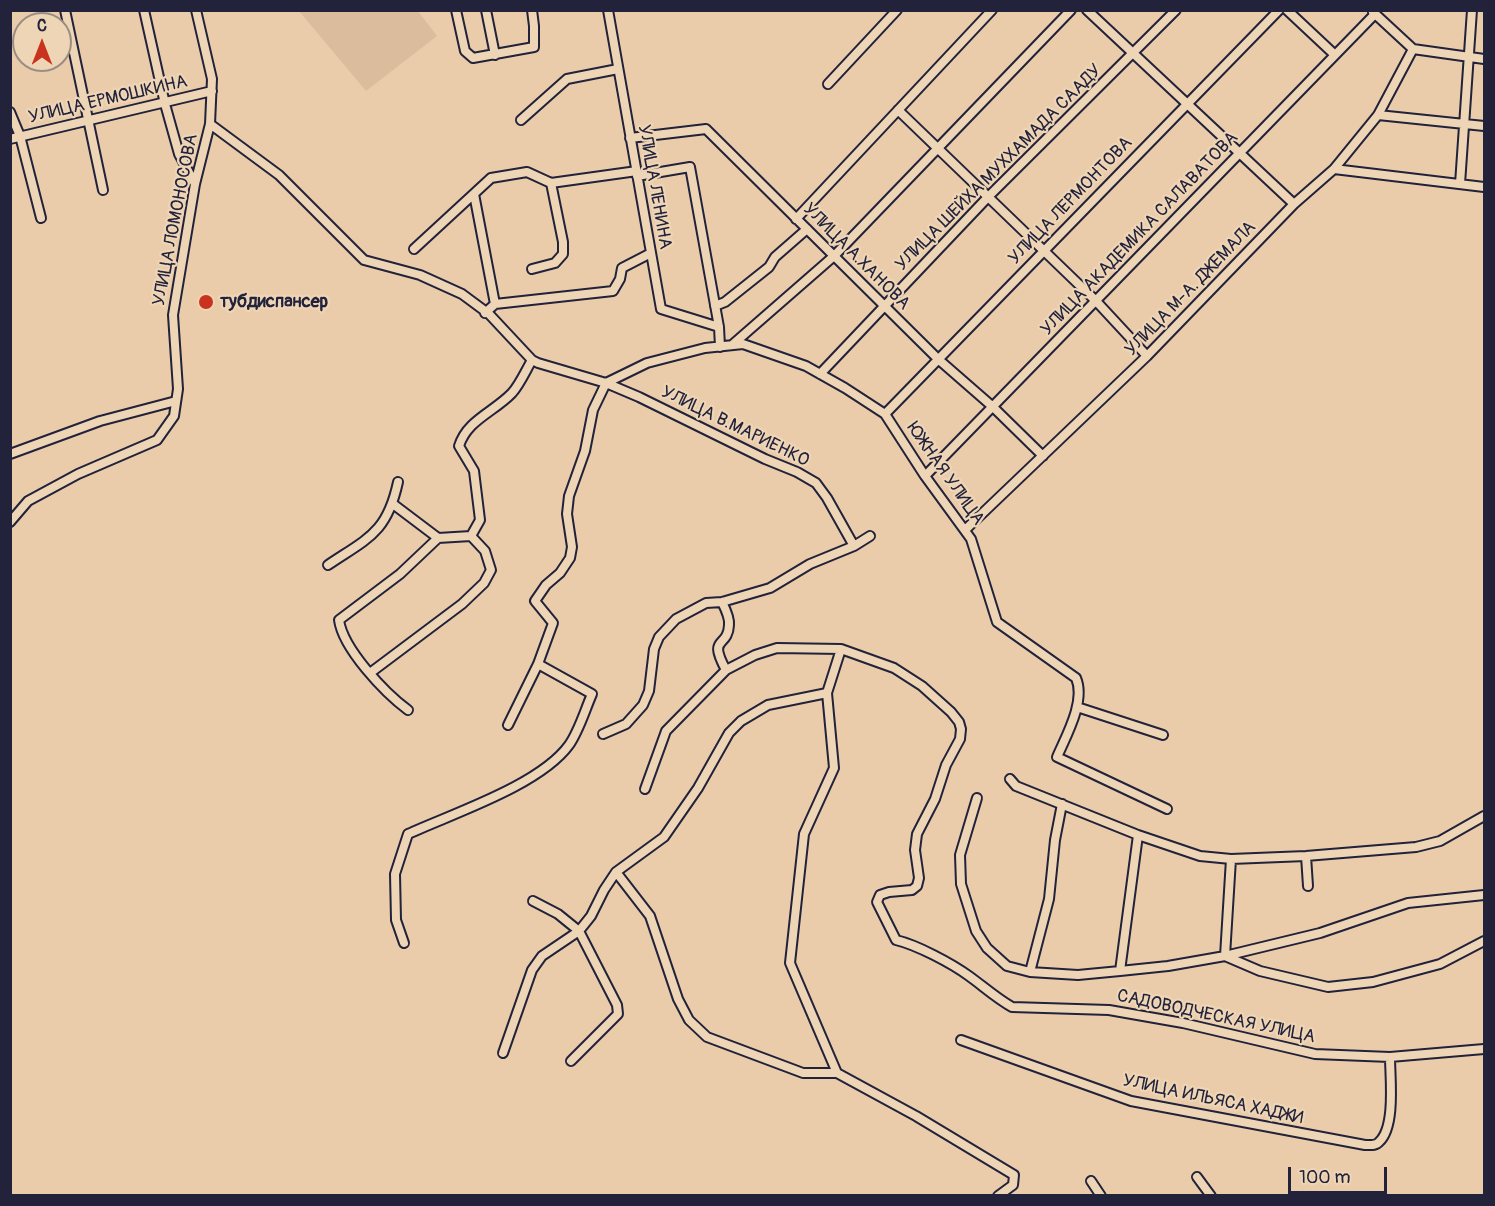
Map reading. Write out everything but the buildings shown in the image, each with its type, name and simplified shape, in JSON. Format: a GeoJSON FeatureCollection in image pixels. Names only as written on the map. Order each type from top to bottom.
{"type":"FeatureCollection","features":[{"type":"Feature","properties":{"kind":"street"},"geometry":{"type":"LineString","coordinates":[[65,10],[104,190]]}},
{"type":"Feature","properties":{"kind":"street"},"geometry":{"type":"LineString","coordinates":[[144,10],[179,154],[195,184]]}},
{"type":"Feature","properties":{"kind":"street","name":"УЛИЦА ЛОМОНОСОВА"},"geometry":{"type":"LineString","coordinates":[[10,522],[28,501],[78,474],[157,440],[174,416],[178,389],[173,315],[195,184],[210,124],[212,91],[212,78],[196,10]]}},
{"type":"Feature","properties":{"kind":"street"},"geometry":{"type":"LineString","coordinates":[[456,10],[465,51],[473,57],[534,47],[532,10]]}},
{"type":"Feature","properties":{"kind":"street"},"geometry":{"type":"LineString","coordinates":[[486,10],[495,55]]}},
{"type":"Feature","properties":{"kind":"street","name":"УЛИЦА ЛЕНИНА"},"geometry":{"type":"LineString","coordinates":[[608,10],[661,309],[719,327]]}},
{"type":"Feature","properties":{"kind":"street"},"geometry":{"type":"LineString","coordinates":[[828,84],[897,10]]}},
{"type":"Feature","properties":{"kind":"street"},"geometry":{"type":"LineString","coordinates":[[796,219],[992,10]]}},
{"type":"Feature","properties":{"kind":"street"},"geometry":{"type":"LineString","coordinates":[[730,346],[834,256],[1071,10]]}},
{"type":"Feature","properties":{"kind":"street"},"geometry":{"type":"LineString","coordinates":[[1088,10],[1133,55],[1294,204]]}},
{"type":"Feature","properties":{"kind":"street","name":"УЛИЦА ШЕЙХА МУХХАМАДА СААДУ"},"geometry":{"type":"LineString","coordinates":[[820,374],[988,197],[1176,10]]}},
{"type":"Feature","properties":{"kind":"street","name":"УЛИЦА ЛЕРМОНТОВА"},"geometry":{"type":"LineString","coordinates":[[885,414],[1280,10]]}},
{"type":"Feature","properties":{"kind":"street"},"geometry":{"type":"LineString","coordinates":[[1287,10],[1335,55]]}},
{"type":"Feature","properties":{"kind":"street"},"geometry":{"type":"LineString","coordinates":[[1460,184],[1472,10]]}},
{"type":"Feature","properties":{"kind":"street"},"geometry":{"type":"LineString","coordinates":[[1374,12],[1413,49],[1485,59]]}},
{"type":"Feature","properties":{"kind":"street","name":"УЛИЦА АКАДЕМИКА САЛАВАТОВА"},"geometry":{"type":"LineString","coordinates":[[925,476],[1335,55],[1374,12]]}},
{"type":"Feature","properties":{"kind":"street","name":"УЛИЦА М-А. ДЖЕМАЛА"},"geometry":{"type":"LineString","coordinates":[[965,530],[1147,356],[1294,204],[1334,169],[1378,115],[1413,49]]}},
{"type":"Feature","properties":{"kind":"street"},"geometry":{"type":"LineString","coordinates":[[521,120],[567,79],[618,69]]}},
{"type":"Feature","properties":{"kind":"street","name":"УЛИЦА ЕРМОШКИНА"},"geometry":{"type":"LineString","coordinates":[[10,139],[212,91]]}},
{"type":"Feature","properties":{"kind":"street"},"geometry":{"type":"LineString","coordinates":[[898,110],[1096,301],[1147,356]]}},
{"type":"Feature","properties":{"kind":"street"},"geometry":{"type":"LineString","coordinates":[[10,112],[20,136],[40,218]]}},
{"type":"Feature","properties":{"kind":"street"},"geometry":{"type":"LineString","coordinates":[[1378,115],[1485,126]]}},
{"type":"Feature","properties":{"kind":"street"},"geometry":{"type":"LineString","coordinates":[[210,124],[279,175],[364,260],[420,275],[462,294],[486,313],[532,360],[512,392],[462,435],[459,446],[474,471],[480,520],[471,536]]}},
{"type":"Feature","properties":{"kind":"street","name":"УЛИЦА А.ХАНОВА"},"geometry":{"type":"LineString","coordinates":[[630,138],[706,129],[938,358],[1043,456]]}},
{"type":"Feature","properties":{"kind":"street"},"geometry":{"type":"LineString","coordinates":[[414,249],[491,178],[527,172],[551,183],[690,167],[716,306],[720,346]]}},
{"type":"Feature","properties":{"kind":"street"},"geometry":{"type":"LineString","coordinates":[[1334,169],[1485,187]]}},
{"type":"Feature","properties":{"kind":"street"},"geometry":{"type":"LineString","coordinates":[[532,269],[555,263],[563,254],[563,242],[551,183]]}},
{"type":"Feature","properties":{"kind":"street"},"geometry":{"type":"LineString","coordinates":[[474,194],[495,304]]}},
{"type":"Feature","properties":{"kind":"street"},"geometry":{"type":"LineString","coordinates":[[716,306],[725,302],[769,267],[775,257],[807,229]]}},
{"type":"Feature","properties":{"kind":"street"},"geometry":{"type":"LineString","coordinates":[[486,313],[495,304],[613,291],[620,279],[622,268],[651,253]]}},
{"type":"Feature","properties":{"kind":"street","name":"ЮЖНАЯ УЛИЦА"},"geometry":{"type":"LineString","coordinates":[[606,383],[647,363],[705,348],[743,344],[806,366],[885,414],[925,476],[971,539],[997,622],[1076,678],[1080,686],[1077,707],[1057,758],[1167,809]]}},
{"type":"Feature","properties":{"kind":"street","name":"УЛИЦА В.МАРИЕНКО"},"geometry":{"type":"LineString","coordinates":[[532,360],[606,383],[797,472],[816,483],[854,546]]}},
{"type":"Feature","properties":{"kind":"street"},"geometry":{"type":"LineString","coordinates":[[508,724],[538,664],[553,623],[535,601],[570,558],[572,547],[567,514],[569,496],[585,451],[593,410],[606,383]]}},
{"type":"Feature","properties":{"kind":"street"},"geometry":{"type":"LineString","coordinates":[[10,454],[100,421],[176,401]]}},
{"type":"Feature","properties":{"kind":"street"},"geometry":{"type":"LineString","coordinates":[[328,565],[379,528],[393,504],[398,482]]}},
{"type":"Feature","properties":{"kind":"street"},"geometry":{"type":"LineString","coordinates":[[393,504],[438,538]]}},
{"type":"Feature","properties":{"kind":"street"},"geometry":{"type":"LineString","coordinates":[[408,710],[357,660],[340,628],[339,620],[400,574],[438,538],[471,536]]}},
{"type":"Feature","properties":{"kind":"street"},"geometry":{"type":"LineString","coordinates":[[370,673],[462,604],[484,584],[491,570],[485,551],[471,536]]}},
{"type":"Feature","properties":{"kind":"street"},"geometry":{"type":"LineString","coordinates":[[603,734],[626,724],[643,705],[649,691],[654,649],[659,637],[675,619],[705,603],[722,602],[770,588],[810,564],[854,546],[870,536]]}},
{"type":"Feature","properties":{"kind":"street"},"geometry":{"type":"LineString","coordinates":[[722,602],[730,624],[717,648],[726,669]]}},
{"type":"Feature","properties":{"kind":"street","name":"САДОВОДЧЕСКАЯ УЛИЦА"},"geometry":{"type":"LineString","coordinates":[[645,789],[666,731],[726,669],[755,655],[777,648],[841,649],[907,675],[951,712],[959,722],[961,729],[960,739],[946,765],[935,799],[917,834],[915,850],[919,878],[916,886],[912,890],[880,895],[878,903],[896,940],[908,943],[966,974],[1012,1006],[1109,1010],[1183,1023],[1316,1054],[1390,1057],[1485,1049]]}},
{"type":"Feature","properties":{"kind":"street"},"geometry":{"type":"LineString","coordinates":[[837,1073],[790,963],[804,834],[834,768],[827,693],[841,649]]}},
{"type":"Feature","properties":{"kind":"street"},"geometry":{"type":"LineString","coordinates":[[404,943],[396,920],[395,874],[408,834],[503,793],[552,763],[570,744],[592,694],[538,664]]}},
{"type":"Feature","properties":{"kind":"street"},"geometry":{"type":"LineString","coordinates":[[503,1053],[532,970],[542,956],[579,931],[591,916],[616,872],[664,837],[698,788],[723,741],[741,721],[768,705],[827,693]]}},
{"type":"Feature","properties":{"kind":"street"},"geometry":{"type":"LineString","coordinates":[[1077,707],[1163,735]]}},
{"type":"Feature","properties":{"kind":"street"},"geometry":{"type":"LineString","coordinates":[[1010,779],[1016,786],[1138,836],[1200,856],[1231,859],[1306,856],[1416,847],[1440,841],[1485,816]]}},
{"type":"Feature","properties":{"kind":"street"},"geometry":{"type":"LineString","coordinates":[[978,798],[960,855],[961,884],[976,931],[987,948],[1007,966],[1030,972],[1078,975],[1225,956],[1320,933],[1408,903],[1485,895]]}},
{"type":"Feature","properties":{"kind":"street"},"geometry":{"type":"LineString","coordinates":[[1030,972],[1049,899],[1055,840],[1062,804]]}},
{"type":"Feature","properties":{"kind":"street"},"geometry":{"type":"LineString","coordinates":[[1120,971],[1138,836]]}},
{"type":"Feature","properties":{"kind":"street"},"geometry":{"type":"LineString","coordinates":[[1306,856],[1308,886]]}},
{"type":"Feature","properties":{"kind":"street"},"geometry":{"type":"LineString","coordinates":[[1225,956],[1231,859]]}},
{"type":"Feature","properties":{"kind":"street"},"geometry":{"type":"LineString","coordinates":[[616,872],[650,916],[678,999],[689,1020],[707,1037],[803,1073],[837,1073],[916,1116],[1014,1175],[1012,1185],[998,1196]]}},
{"type":"Feature","properties":{"kind":"street"},"geometry":{"type":"LineString","coordinates":[[533,900],[558,914],[579,931],[617,1005],[618,1014],[571,1061]]}},
{"type":"Feature","properties":{"kind":"street"},"geometry":{"type":"LineString","coordinates":[[1225,956],[1260,972],[1328,987],[1373,982],[1440,964],[1485,941]]}},
{"type":"Feature","properties":{"kind":"street","name":"УЛИЦА ИЛЬЯСА ХАДЖИ"},"geometry":{"type":"LineString","coordinates":[[961,1040],[1131,1101],[1365,1145],[1380,1142],[1387,1129],[1391,1108],[1390,1057]]}},
{"type":"Feature","properties":{"kind":"street"},"geometry":{"type":"LineString","coordinates":[[1197,1177],[1211,1196]]}},
{"type":"Feature","properties":{"kind":"street"},"geometry":{"type":"LineString","coordinates":[[1091,1181],[1101,1196]]}},
{"type":"Feature","properties":{"kind":"shaded area"},"geometry":{"type":"Polygon","coordinates":[[[299,11],[418,11],[437,36],[366,91],[299,11]]]}},
{"type":"Feature","properties":{"kind":"place","name":"тубдиспансер"},"geometry":{"type":"Point","coordinates":[206,302]}}]}
